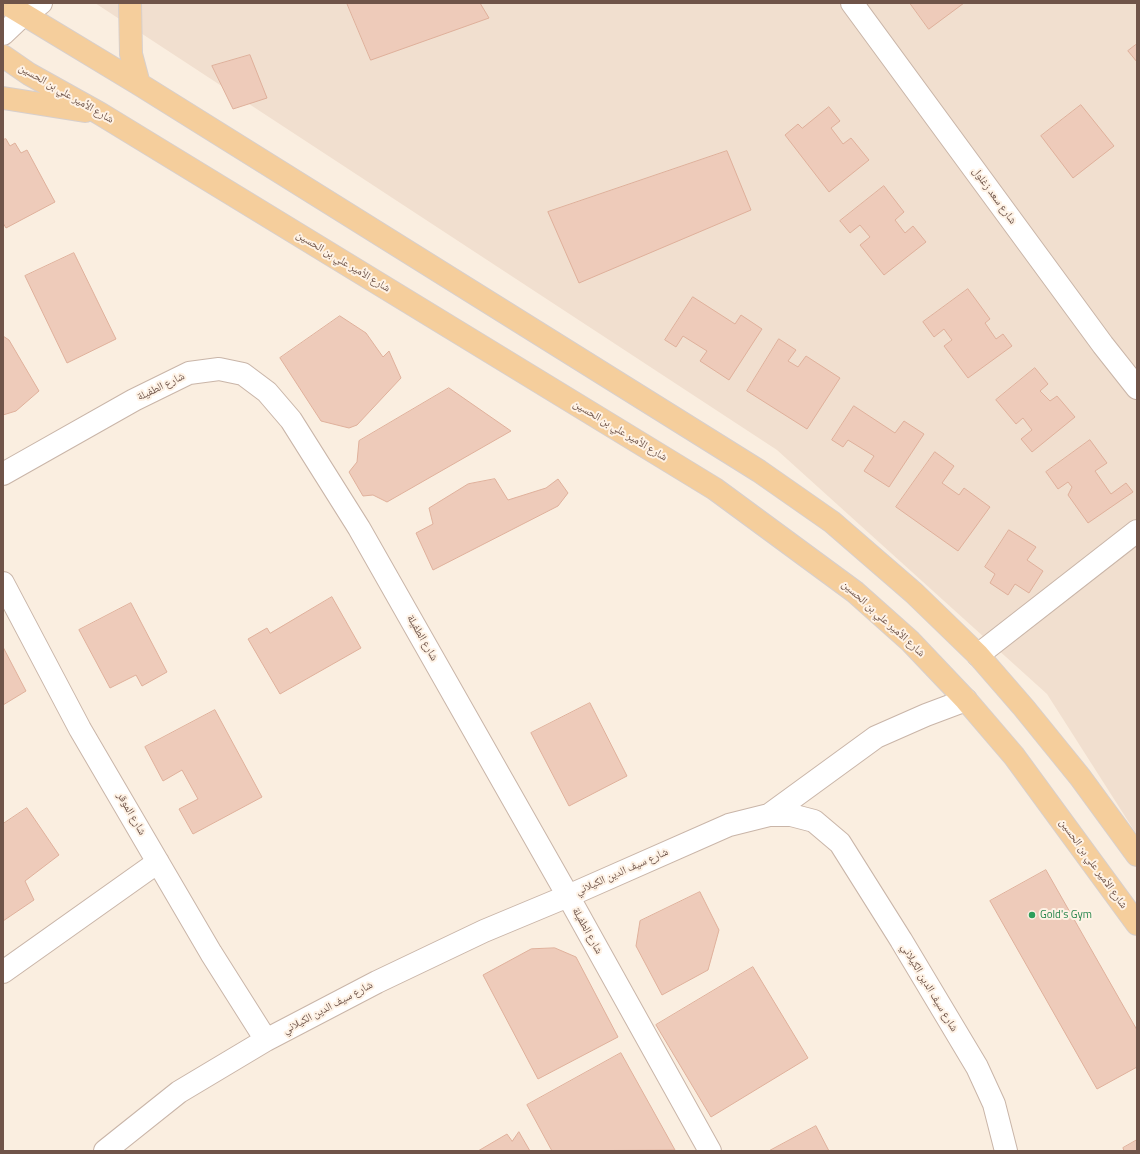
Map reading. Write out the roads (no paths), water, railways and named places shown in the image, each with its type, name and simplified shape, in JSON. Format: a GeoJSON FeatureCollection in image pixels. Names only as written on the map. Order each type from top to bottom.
{"type":"FeatureCollection","features":[{"type":"Feature","properties":{"kind":"main road"},"geometry":{"type":"LineString","coordinates":[[5,3],[139,84],[760,471],[832,522],[914,593],[978,655],[1076,771],[1137,855]]}},
{"type":"Feature","properties":{"kind":"main road"},"geometry":{"type":"LineString","coordinates":[[130,3],[131,54],[139,84]]}},
{"type":"Feature","properties":{"kind":"main road","name":"شارع الأمير علي بن الحسين"},"geometry":{"type":"LineString","coordinates":[[3,56],[29,74],[99,113],[715,489],[855,592],[910,641],[966,700],[1014,756],[1137,924]]}},
{"type":"Feature","properties":{"kind":"main road"},"geometry":{"type":"LineString","coordinates":[[3,98],[99,113]]}},
{"type":"Feature","properties":{"kind":"street"},"geometry":{"type":"LineString","coordinates":[[3,34],[23,15],[41,3]]}},
{"type":"Feature","properties":{"kind":"street","name":"شارع سعد زغلول"},"geometry":{"type":"LineString","coordinates":[[852,3],[1103,345],[1137,388]]}},
{"type":"Feature","properties":{"kind":"street","name":"شارع الطفيلة"},"geometry":{"type":"LineString","coordinates":[[3,474],[134,400],[189,373],[219,369],[244,374],[267,392],[291,420],[360,528],[710,1151]]}},
{"type":"Feature","properties":{"kind":"street"},"geometry":{"type":"LineString","coordinates":[[978,655],[1137,531]]}},
{"type":"Feature","properties":{"kind":"street","name":"شارع الموقر"},"geometry":{"type":"LineString","coordinates":[[3,583],[80,729],[211,953],[266,1040]]}},
{"type":"Feature","properties":{"kind":"street"},"geometry":{"type":"LineString","coordinates":[[769,815],[876,737],[926,715],[966,700]]}},
{"type":"Feature","properties":{"kind":"street","name":"شارع سيف الدين الكيلاني"},"geometry":{"type":"LineString","coordinates":[[105,1151],[179,1092],[266,1040],[377,982],[484,931],[568,896],[729,825],[769,815],[791,814],[814,821],[840,843],[901,940],[977,1067],[994,1104],[1006,1151]]}},
{"type":"Feature","properties":{"kind":"street"},"geometry":{"type":"LineString","coordinates":[[3,972],[158,862]]}},
{"type":"Feature","properties":{"kind":"place","name":"Gold's Gym"},"geometry":{"type":"Point","coordinates":[1032,915]}}]}
